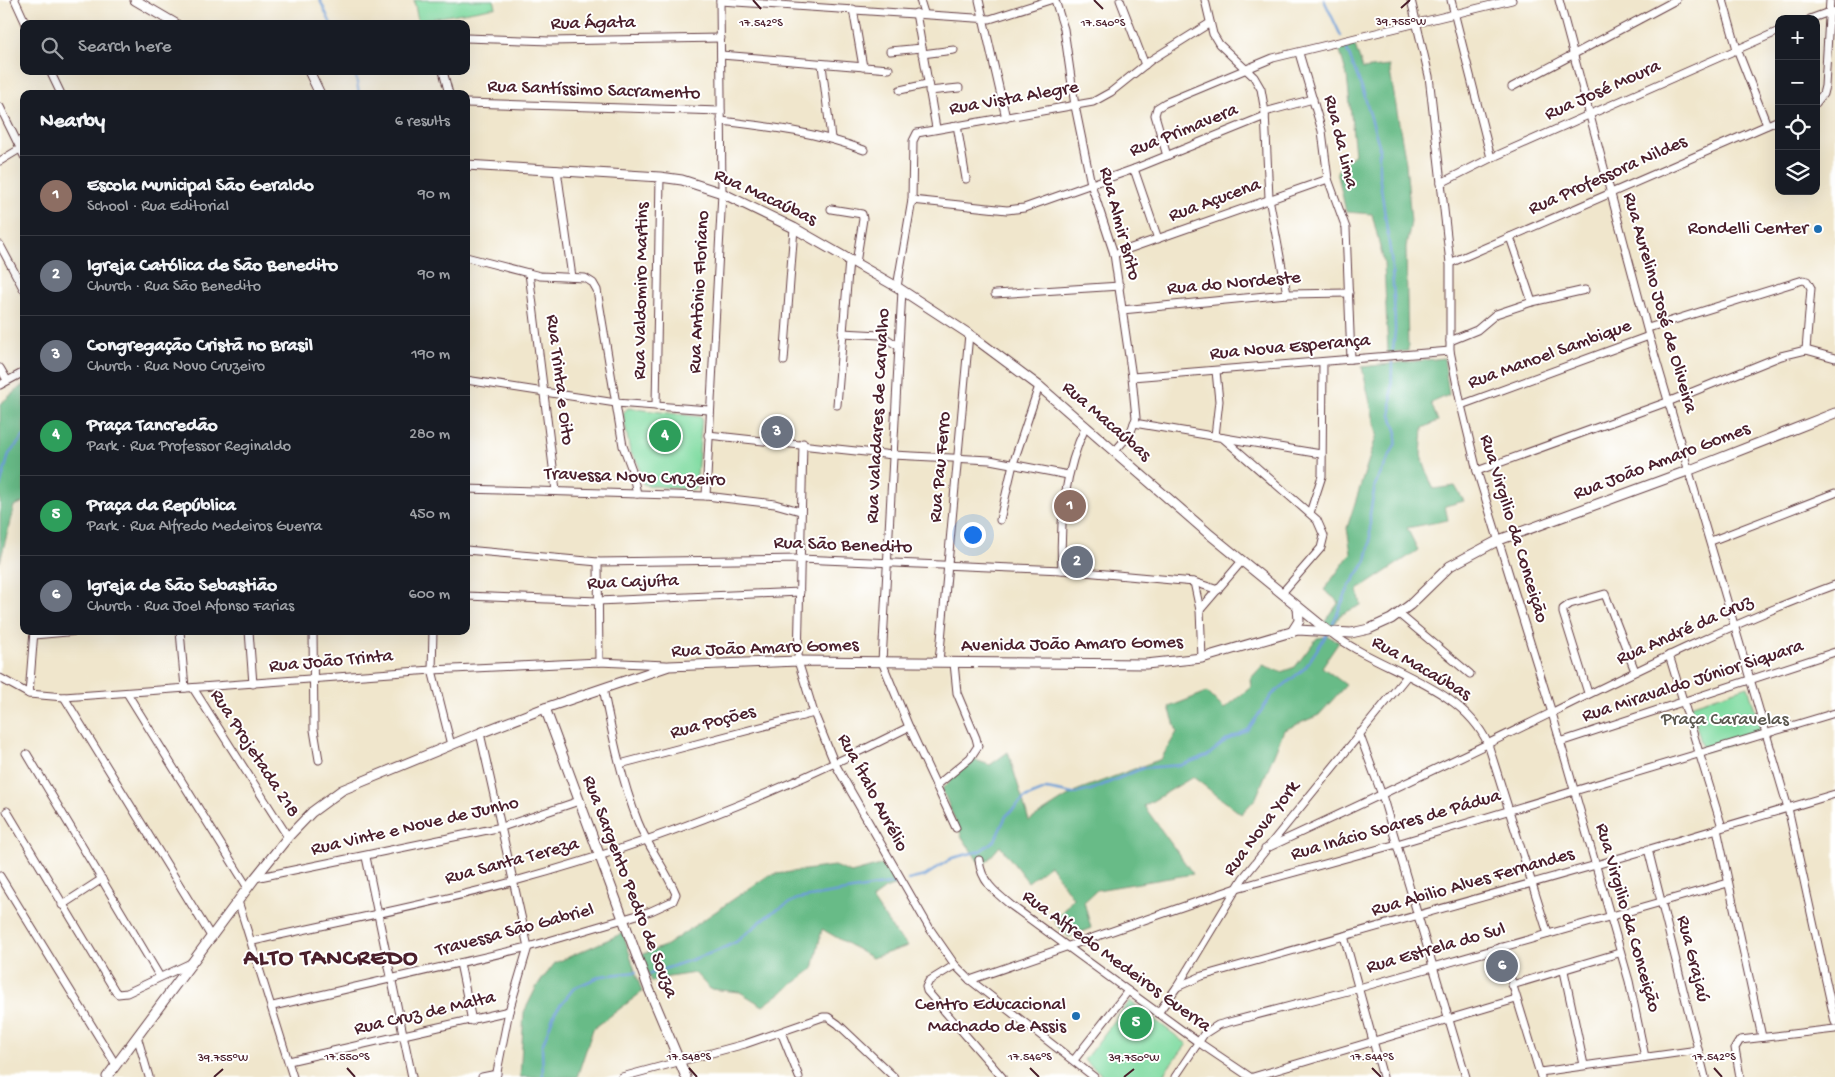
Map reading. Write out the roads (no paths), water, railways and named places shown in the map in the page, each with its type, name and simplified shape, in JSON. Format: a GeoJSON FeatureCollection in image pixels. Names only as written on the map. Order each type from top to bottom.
{"type":"FeatureCollection","features":[{"type":"Feature","properties":{"kind":"street"},"geometry":{"type":"LineString","coordinates":[[15,0],[24,20]]}},
{"type":"Feature","properties":{"kind":"street"},"geometry":{"type":"LineString","coordinates":[[135,0],[169,20]]}},
{"type":"Feature","properties":{"kind":"street"},"geometry":{"type":"LineString","coordinates":[[858,0],[861,9]]}},
{"type":"Feature","properties":{"kind":"street"},"geometry":{"type":"LineString","coordinates":[[920,0],[922,51],[936,128]]}},
{"type":"Feature","properties":{"kind":"street"},"geometry":{"type":"LineString","coordinates":[[979,0],[1006,118]]}},
{"type":"Feature","properties":{"kind":"street"},"geometry":{"type":"LineString","coordinates":[[720,1],[984,18],[1002,16],[1050,0]]}},
{"type":"Feature","properties":{"kind":"street","name":"Rua Almir Brito"},"geometry":{"type":"LineString","coordinates":[[1055,0],[1064,29],[1075,106],[1091,184],[1114,254],[1120,286],[1136,412],[1130,434],[1115,451]]}},
{"type":"Feature","properties":{"kind":"street"},"geometry":{"type":"LineString","coordinates":[[1120,0],[1145,65]]}},
{"type":"Feature","properties":{"kind":"street"},"geometry":{"type":"LineString","coordinates":[[1205,0],[1210,23],[1219,44],[1254,77],[1261,89],[1265,114],[1269,198],[1287,294]]}},
{"type":"Feature","properties":{"kind":"street","name":"Rua Virgilio da Conceição"},"geometry":{"type":"LineString","coordinates":[[1411,0],[1429,76],[1450,263],[1450,351],[1461,405],[1477,471],[1552,713],[1596,865],[1619,953],[1638,1015],[1645,1057]]}},
{"type":"Feature","properties":{"kind":"street"},"geometry":{"type":"LineString","coordinates":[[1451,0],[1491,158]]}},
{"type":"Feature","properties":{"kind":"street"},"geometry":{"type":"LineString","coordinates":[[1167,156],[1155,115],[1157,108],[1273,58],[1512,0]]}},
{"type":"Feature","properties":{"kind":"street","name":"Rua Aurelino José de Oliveira"},"geometry":{"type":"LineString","coordinates":[[1559,0],[1648,332],[1670,401],[1788,808],[1835,1022]]}},
{"type":"Feature","properties":{"kind":"street"},"geometry":{"type":"LineString","coordinates":[[1512,88],[1676,0]]}},
{"type":"Feature","properties":{"kind":"street"},"geometry":{"type":"LineString","coordinates":[[1722,0],[1737,49],[1767,125]]}},
{"type":"Feature","properties":{"kind":"street"},"geometry":{"type":"LineString","coordinates":[[1820,98],[1825,86],[1832,12],[1830,0]]}},
{"type":"Feature","properties":{"kind":"street","name":"Rua Antônio Floriano"},"geometry":{"type":"LineString","coordinates":[[706,496],[722,193],[720,1]]}},
{"type":"Feature","properties":{"kind":"street"},"geometry":{"type":"LineString","coordinates":[[853,9],[863,67]]}},
{"type":"Feature","properties":{"kind":"street"},"geometry":{"type":"LineString","coordinates":[[1820,16],[1832,12]]}},
{"type":"Feature","properties":{"kind":"street","name":"Rua Vista Alegre"},"geometry":{"type":"LineString","coordinates":[[920,131],[1093,102],[1111,92],[1145,65],[1210,23]]}},
{"type":"Feature","properties":{"kind":"street","name":"Rua José Moura"},"geometry":{"type":"LineString","coordinates":[[1441,183],[1491,158],[1775,33]]}},
{"type":"Feature","properties":{"kind":"street","name":"Rua Ágata"},"geometry":{"type":"LineString","coordinates":[[470,38],[550,41],[721,38]]}},
{"type":"Feature","properties":{"kind":"street"},"geometry":{"type":"LineString","coordinates":[[890,51],[954,50]]}},
{"type":"Feature","properties":{"kind":"street","name":"Rua da Lima"},"geometry":{"type":"LineString","coordinates":[[1299,53],[1322,131],[1328,180],[1346,228],[1349,246],[1348,293],[1351,360]]}},
{"type":"Feature","properties":{"kind":"street"},"geometry":{"type":"LineString","coordinates":[[721,55],[822,65],[889,69]]}},
{"type":"Feature","properties":{"kind":"street"},"geometry":{"type":"LineString","coordinates":[[822,65],[831,138]]}},
{"type":"Feature","properties":{"kind":"street"},"geometry":{"type":"LineString","coordinates":[[52,75],[58,90]]}},
{"type":"Feature","properties":{"kind":"street"},"geometry":{"type":"LineString","coordinates":[[311,75],[318,90]]}},
{"type":"Feature","properties":{"kind":"street"},"geometry":{"type":"LineString","coordinates":[[444,75],[448,90]]}},
{"type":"Feature","properties":{"kind":"street"},"geometry":{"type":"LineString","coordinates":[[900,90],[959,88]]}},
{"type":"Feature","properties":{"kind":"street","name":"Rua Primavera"},"geometry":{"type":"LineString","coordinates":[[912,200],[1016,209],[1032,206],[1167,156],[1265,114],[1312,99]]}},
{"type":"Feature","properties":{"kind":"street","name":"Rua Santíssimo Sacramento"},"geometry":{"type":"LineString","coordinates":[[470,103],[721,112]]}},
{"type":"Feature","properties":{"kind":"street"},"geometry":{"type":"LineString","coordinates":[[0,106],[20,145]]}},
{"type":"Feature","properties":{"kind":"street"},"geometry":{"type":"LineString","coordinates":[[721,121],[775,127],[831,138],[864,150]]}},
{"type":"Feature","properties":{"kind":"street","name":"Rua Professora Nildes"},"geometry":{"type":"LineString","coordinates":[[1450,263],[1775,122]]}},
{"type":"Feature","properties":{"kind":"street"},"geometry":{"type":"LineString","coordinates":[[957,125],[966,179]]}},
{"type":"Feature","properties":{"kind":"street","name":"Rua Valadares de Carvalho"},"geometry":{"type":"LineString","coordinates":[[920,131],[914,137],[912,200],[899,288],[898,346],[882,662],[956,828]]}},
{"type":"Feature","properties":{"kind":"street"},"geometry":{"type":"LineString","coordinates":[[0,161],[20,152]]}},
{"type":"Feature","properties":{"kind":"street","name":"Rua Macaúbas"},"geometry":{"type":"LineString","coordinates":[[470,164],[660,177],[682,180],[722,193],[794,228],[853,261],[899,288],[969,334],[1039,386],[1242,560],[1330,632],[1368,656],[1448,699],[1476,722],[1488,744],[1548,934]]}},
{"type":"Feature","properties":{"kind":"street"},"geometry":{"type":"LineString","coordinates":[[1134,169],[1158,239]]}},
{"type":"Feature","properties":{"kind":"street"},"geometry":{"type":"LineString","coordinates":[[558,170],[572,277]]}},
{"type":"Feature","properties":{"kind":"street","name":"Rua Valdomiro Martins"},"geometry":{"type":"LineString","coordinates":[[656,406],[660,177]]}},
{"type":"Feature","properties":{"kind":"street","name":"Rua Açucena"},"geometry":{"type":"LineString","coordinates":[[1114,254],[1269,198],[1328,180]]}},
{"type":"Feature","properties":{"kind":"street"},"geometry":{"type":"LineString","coordinates":[[831,209],[862,214],[863,219],[853,261],[842,333],[837,405]]}},
{"type":"Feature","properties":{"kind":"street"},"geometry":{"type":"LineString","coordinates":[[784,361],[794,228]]}},
{"type":"Feature","properties":{"kind":"street"},"geometry":{"type":"LineString","coordinates":[[1510,236],[1532,302]]}},
{"type":"Feature","properties":{"kind":"street"},"geometry":{"type":"LineString","coordinates":[[0,245],[20,282]]}},
{"type":"Feature","properties":{"kind":"street"},"geometry":{"type":"LineString","coordinates":[[470,258],[529,273],[585,278],[593,283],[597,290],[623,446],[632,470],[636,494]]}},
{"type":"Feature","properties":{"kind":"street","name":"Rua Trinta e Oito"},"geometry":{"type":"LineString","coordinates":[[529,273],[556,491]]}},
{"type":"Feature","properties":{"kind":"street","name":"Rua Manoel Sambique"},"geometry":{"type":"LineString","coordinates":[[1461,405],[1648,332],[1803,280],[1807,281],[1811,288],[1806,350]]}},
{"type":"Feature","properties":{"kind":"street"},"geometry":{"type":"LineString","coordinates":[[995,294],[1120,286]]}},
{"type":"Feature","properties":{"kind":"street"},"geometry":{"type":"LineString","coordinates":[[1450,341],[1477,330],[1496,314],[1532,302],[1586,290]]}},
{"type":"Feature","properties":{"kind":"street","name":"Rua do Nordeste"},"geometry":{"type":"LineString","coordinates":[[1122,310],[1287,294],[1348,293]]}},
{"type":"Feature","properties":{"kind":"street"},"geometry":{"type":"LineString","coordinates":[[842,333],[881,336],[898,346]]}},
{"type":"Feature","properties":{"kind":"street","name":"Rua Pau Ferro"},"geometry":{"type":"LineString","coordinates":[[939,662],[969,334]]}},
{"type":"Feature","properties":{"kind":"street"},"geometry":{"type":"LineString","coordinates":[[1477,471],[1670,401],[1781,356],[1806,350],[1835,358]]}},
{"type":"Feature","properties":{"kind":"street","name":"Rua Nova Esperança"},"geometry":{"type":"LineString","coordinates":[[1132,377],[1450,351]]}},
{"type":"Feature","properties":{"kind":"street"},"geometry":{"type":"LineString","coordinates":[[1310,513],[1321,483],[1323,362]]}},
{"type":"Feature","properties":{"kind":"street"},"geometry":{"type":"LineString","coordinates":[[0,368],[7,380]]}},
{"type":"Feature","properties":{"kind":"street"},"geometry":{"type":"LineString","coordinates":[[1215,436],[1219,402],[1216,370]]}},
{"type":"Feature","properties":{"kind":"street"},"geometry":{"type":"LineString","coordinates":[[0,385],[20,374]]}},
{"type":"Feature","properties":{"kind":"street"},"geometry":{"type":"LineString","coordinates":[[470,381],[616,403],[710,410]]}},
{"type":"Feature","properties":{"kind":"street"},"geometry":{"type":"LineString","coordinates":[[1000,520],[1013,464],[1039,386]]}},
{"type":"Feature","properties":{"kind":"street","name":"Rua João Amaro Gomes"},"geometry":{"type":"LineString","coordinates":[[1499,540],[1690,470],[1835,413]]}},
{"type":"Feature","properties":{"kind":"street"},"geometry":{"type":"LineString","coordinates":[[1134,422],[1321,454]]}},
{"type":"Feature","properties":{"kind":"street"},"geometry":{"type":"LineString","coordinates":[[1062,570],[1062,533],[1068,475],[1072,457],[1086,426]]}},
{"type":"Feature","properties":{"kind":"street"},"geometry":{"type":"LineString","coordinates":[[708,435],[893,455],[958,458],[1013,464],[1068,475]]}},
{"type":"Feature","properties":{"kind":"street"},"geometry":{"type":"LineString","coordinates":[[1223,438],[1310,513],[1323,530],[1322,545],[1282,593]]}},
{"type":"Feature","properties":{"kind":"street","name":"Rua Ítalo Aurélio"},"geometry":{"type":"LineString","coordinates":[[804,444],[800,511],[798,661],[814,713],[834,762],[906,890],[955,965],[970,980],[1094,1077]]}},
{"type":"Feature","properties":{"kind":"street","name":"Travessa Novo Cruzeiro"},"geometry":{"type":"LineString","coordinates":[[470,489],[706,496],[767,502],[800,511]]}},
{"type":"Feature","properties":{"kind":"street"},"geometry":{"type":"LineString","coordinates":[[1711,542],[1835,493]]}},
{"type":"Feature","properties":{"kind":"street","name":"Avenida João Amaro Gomes"},"geometry":{"type":"LineString","coordinates":[[882,662],[1146,664],[1202,658],[1292,632],[1309,630],[1357,633],[1383,623],[1399,614],[1450,566],[1499,540]]}},
{"type":"Feature","properties":{"kind":"street","name":"Rua São Benedito"},"geometry":{"type":"LineString","coordinates":[[470,550],[598,562],[800,559],[1062,570],[1194,582],[1218,590]]}},
{"type":"Feature","properties":{"kind":"street"},"geometry":{"type":"LineString","coordinates":[[1200,610],[1242,560]]}},
{"type":"Feature","properties":{"kind":"street"},"geometry":{"type":"LineString","coordinates":[[598,562],[599,662]]}},
{"type":"Feature","properties":{"kind":"street"},"geometry":{"type":"LineString","coordinates":[[1194,582],[1200,610],[1202,658]]}},
{"type":"Feature","properties":{"kind":"street","name":"Rua André da Cruz"},"geometry":{"type":"LineString","coordinates":[[1265,849],[1382,795],[1669,655],[1835,585]]}},
{"type":"Feature","properties":{"kind":"street","name":"Rua Cajuíta"},"geometry":{"type":"LineString","coordinates":[[470,596],[598,601],[800,592]]}},
{"type":"Feature","properties":{"kind":"street"},"geometry":{"type":"LineString","coordinates":[[1588,693],[1563,613],[1564,609],[1570,604],[1603,593],[1610,601],[1635,671]]}},
{"type":"Feature","properties":{"kind":"street"},"geometry":{"type":"LineString","coordinates":[[1292,632],[1299,621],[1298,607]]}},
{"type":"Feature","properties":{"kind":"street","name":"Rua Macaúbas"},"geometry":{"type":"LineString","coordinates":[[1399,614],[1470,674]]}},
{"type":"Feature","properties":{"kind":"street"},"geometry":{"type":"LineString","coordinates":[[29,694],[34,635]]}},
{"type":"Feature","properties":{"kind":"street"},"geometry":{"type":"LineString","coordinates":[[180,635],[185,688]]}},
{"type":"Feature","properties":{"kind":"street"},"geometry":{"type":"LineString","coordinates":[[248,635],[253,684]]}},
{"type":"Feature","properties":{"kind":"street"},"geometry":{"type":"LineString","coordinates":[[313,635],[314,730],[319,760]]}},
{"type":"Feature","properties":{"kind":"street"},"geometry":{"type":"LineString","coordinates":[[433,635],[432,670],[451,745]]}},
{"type":"Feature","properties":{"kind":"street","name":"Rua Miravaldo Júnior Siquara"},"geometry":{"type":"LineString","coordinates":[[1560,742],[1835,652]]}},
{"type":"Feature","properties":{"kind":"street"},"geometry":{"type":"LineString","coordinates":[[1669,655],[1700,754],[1719,828],[1728,882],[1762,1037]]}},
{"type":"Feature","properties":{"kind":"street","name":"Rua João Amaro Gomes"},"geometry":{"type":"LineString","coordinates":[[480,733],[545,708],[669,666],[798,661],[882,662]]}},
{"type":"Feature","properties":{"kind":"street","name":"Rua João Trinta"},"geometry":{"type":"LineString","coordinates":[[0,678],[29,694],[64,697],[432,670],[599,662],[669,666]]}},
{"type":"Feature","properties":{"kind":"street"},"geometry":{"type":"LineString","coordinates":[[936,786],[970,758],[978,746],[957,693],[954,662]]}},
{"type":"Feature","properties":{"kind":"street","name":"Rua Nova York"},"geometry":{"type":"LineString","coordinates":[[1158,1013],[1177,987],[1237,888],[1265,849],[1407,676]]}},
{"type":"Feature","properties":{"kind":"street","name":"Rua Projetada 218"},"geometry":{"type":"LineString","coordinates":[[193,688],[288,837]]}},
{"type":"Feature","properties":{"kind":"street"},"geometry":{"type":"LineString","coordinates":[[603,688],[630,800],[646,841]]}},
{"type":"Feature","properties":{"kind":"street"},"geometry":{"type":"LineString","coordinates":[[127,693],[248,888]]}},
{"type":"Feature","properties":{"kind":"street"},"geometry":{"type":"LineString","coordinates":[[64,697],[212,938]]}},
{"type":"Feature","properties":{"kind":"street","name":"Rua Sargento Pedro de Souza"},"geometry":{"type":"LineString","coordinates":[[545,708],[599,856],[686,1077]]}},
{"type":"Feature","properties":{"kind":"street","name":"Rua Poções"},"geometry":{"type":"LineString","coordinates":[[620,764],[814,713]]}},
{"type":"Feature","properties":{"kind":"street","name":"Rua Inácio Soares de Pádua"},"geometry":{"type":"LineString","coordinates":[[970,980],[1066,945],[1237,888],[1397,844],[1835,713]]}},
{"type":"Feature","properties":{"kind":"street","name":"Rua Santa Tereza"},"geometry":{"type":"LineString","coordinates":[[253,942],[513,881],[646,841],[735,806],[909,726]]}},
{"type":"Feature","properties":{"kind":"street"},"geometry":{"type":"LineString","coordinates":[[107,1077],[255,878],[288,837],[312,812],[342,790],[480,733],[528,947],[509,1011],[497,1075],[482,1077]]}},
{"type":"Feature","properties":{"kind":"street"},"geometry":{"type":"LineString","coordinates":[[1359,733],[1382,795],[1466,1077]]}},
{"type":"Feature","properties":{"kind":"street"},"geometry":{"type":"LineString","coordinates":[[27,754],[160,977]]}},
{"type":"Feature","properties":{"kind":"street","name":"Rua Abilio Alves Fernandes"},"geometry":{"type":"LineString","coordinates":[[1177,987],[1202,976],[1596,865],[1835,794]]}},
{"type":"Feature","properties":{"kind":"street","name":"Rua Vinte e Nove de Junho"},"geometry":{"type":"LineString","coordinates":[[255,878],[366,857],[502,827],[579,801]]}},
{"type":"Feature","properties":{"kind":"street"},"geometry":{"type":"LineString","coordinates":[[7,811],[115,991],[122,994],[193,962]]}},
{"type":"Feature","properties":{"kind":"street","name":"Travessa São Gabriel"},"geometry":{"type":"LineString","coordinates":[[273,1006],[528,947],[665,906],[675,898],[676,894],[663,865],[646,841]]}},
{"type":"Feature","properties":{"kind":"street","name":"Rua Grajaú"},"geometry":{"type":"LineString","coordinates":[[1648,849],[1705,1077]]}},
{"type":"Feature","properties":{"kind":"street"},"geometry":{"type":"LineString","coordinates":[[366,857],[405,1036],[412,1077]]}},
{"type":"Feature","properties":{"kind":"street","name":"Rua Alfredo Medeiros Guerra"},"geometry":{"type":"LineString","coordinates":[[979,860],[982,876],[998,894],[1198,1042],[1251,1077]]}},
{"type":"Feature","properties":{"kind":"street"},"geometry":{"type":"LineString","coordinates":[[0,876],[116,1065]]}},
{"type":"Feature","properties":{"kind":"street"},"geometry":{"type":"LineString","coordinates":[[62,905],[102,879]]}},
{"type":"Feature","properties":{"kind":"street","name":"Rua Estrela do Sul"},"geometry":{"type":"LineString","coordinates":[[1175,1077],[1204,1034],[1218,1026],[1359,988],[1728,882]]}},
{"type":"Feature","properties":{"kind":"street"},"geometry":{"type":"LineString","coordinates":[[238,901],[253,942],[293,1077]]}},
{"type":"Feature","properties":{"kind":"street"},"geometry":{"type":"LineString","coordinates":[[1344,936],[1383,1077]]}},
{"type":"Feature","properties":{"kind":"street"},"geometry":{"type":"LineString","coordinates":[[1501,947],[1540,1074],[1698,1050]]}},
{"type":"Feature","properties":{"kind":"street"},"geometry":{"type":"LineString","coordinates":[[1512,985],[1619,953]]}},
{"type":"Feature","properties":{"kind":"street"},"geometry":{"type":"LineString","coordinates":[[460,963],[472,1021]]}},
{"type":"Feature","properties":{"kind":"street"},"geometry":{"type":"LineString","coordinates":[[955,965],[926,984],[927,991],[1002,1077]]}},
{"type":"Feature","properties":{"kind":"street"},"geometry":{"type":"LineString","coordinates":[[1564,970],[1584,1066]]}},
{"type":"Feature","properties":{"kind":"street"},"geometry":{"type":"LineString","coordinates":[[1074,1060],[1128,991]]}},
{"type":"Feature","properties":{"kind":"street"},"geometry":{"type":"LineString","coordinates":[[1251,1077],[1516,999]]}},
{"type":"Feature","properties":{"kind":"street","name":"Rua Cruz de Malta"},"geometry":{"type":"LineString","coordinates":[[289,1061],[472,1021],[509,1011]]}},
{"type":"Feature","properties":{"kind":"street"},"geometry":{"type":"LineString","coordinates":[[622,1077],[781,1032],[823,1017],[828,1017],[838,1024],[894,1077]]}},
{"type":"Feature","properties":{"kind":"street"},"geometry":{"type":"LineString","coordinates":[[1740,1077],[1735,1048],[1737,1044],[1745,1039],[1835,1029]]}},
{"type":"Feature","properties":{"kind":"street"},"geometry":{"type":"LineString","coordinates":[[781,1032],[799,1077]]}},
{"type":"Feature","properties":{"kind":"street"},"geometry":{"type":"LineString","coordinates":[[137,1036],[149,1077]]}},
{"type":"Feature","properties":{"kind":"waterway"},"geometry":{"type":"LineString","coordinates":[[320,0],[329,20]]}},
{"type":"Feature","properties":{"kind":"waterway"},"geometry":{"type":"LineString","coordinates":[[1324,0],[1341,36]]}},
{"type":"Feature","properties":{"kind":"waterway"},"geometry":{"type":"LineString","coordinates":[[1346,47],[1364,94],[1379,145],[1379,174],[1391,257],[1394,299],[1395,330],[1393,350]]}},
{"type":"Feature","properties":{"kind":"waterway"},"geometry":{"type":"LineString","coordinates":[[356,75],[358,90]]}},
{"type":"Feature","properties":{"kind":"waterway"},"geometry":{"type":"LineString","coordinates":[[1333,623],[1349,587],[1366,561],[1370,542],[1370,514],[1375,485],[1396,443],[1397,433],[1391,415],[1392,362]]}},
{"type":"Feature","properties":{"kind":"waterway"},"geometry":{"type":"LineString","coordinates":[[0,487],[9,454],[20,441]]}},
{"type":"Feature","properties":{"kind":"waterway"},"geometry":{"type":"LineString","coordinates":[[908,880],[925,876],[952,858],[980,851],[995,840],[1006,816],[1025,798],[1047,789],[1073,794],[1091,790],[1143,768],[1181,765],[1207,756],[1227,740],[1248,730],[1272,695],[1305,668],[1327,634]]}},
{"type":"Feature","properties":{"kind":"waterway"},"geometry":{"type":"LineString","coordinates":[[650,974],[717,951],[736,942],[771,913],[797,899],[895,883]]}},
{"type":"Feature","properties":{"kind":"waterway"},"geometry":{"type":"LineString","coordinates":[[543,1077],[542,1046],[555,1012],[574,988],[601,976],[636,972]]}},
{"type":"Feature","properties":{"kind":"place","name":"Rondelli Center"},"geometry":{"type":"Point","coordinates":[1818,229]}},
{"type":"Feature","properties":{"kind":"place","name":"Congregação Cristã no Brasil"},"geometry":{"type":"Point","coordinates":[777,432]}},
{"type":"Feature","properties":{"kind":"place","name":"Praça Tancredão"},"geometry":{"type":"Point","coordinates":[665,436]}},
{"type":"Feature","properties":{"kind":"place","name":"Escola Municipal São Geraldo"},"geometry":{"type":"Point","coordinates":[1070,506]}},
{"type":"Feature","properties":{"kind":"place","name":"Igreja Católica de São Benedito"},"geometry":{"type":"Point","coordinates":[1077,562]}},
{"type":"Feature","properties":{"kind":"place","name":"Igreja de São Sebastião"},"geometry":{"type":"Point","coordinates":[1502,966]}},
{"type":"Feature","properties":{"kind":"place","name":"Centro Educacional Machado de Assis"},"geometry":{"type":"Point","coordinates":[1076,1016]}},
{"type":"Feature","properties":{"kind":"place","name":"Praça da República"},"geometry":{"type":"Point","coordinates":[1136,1023]}},
{"type":"Feature","properties":{"kind":"district","name":"ALTO TANCREDO"},"geometry":{"type":"Point","coordinates":[331,959]}},
{"type":"Feature","properties":{"kind":"park label","name":"Praça Caravelas"},"geometry":{"type":"Point","coordinates":[1725,720]}}]}
